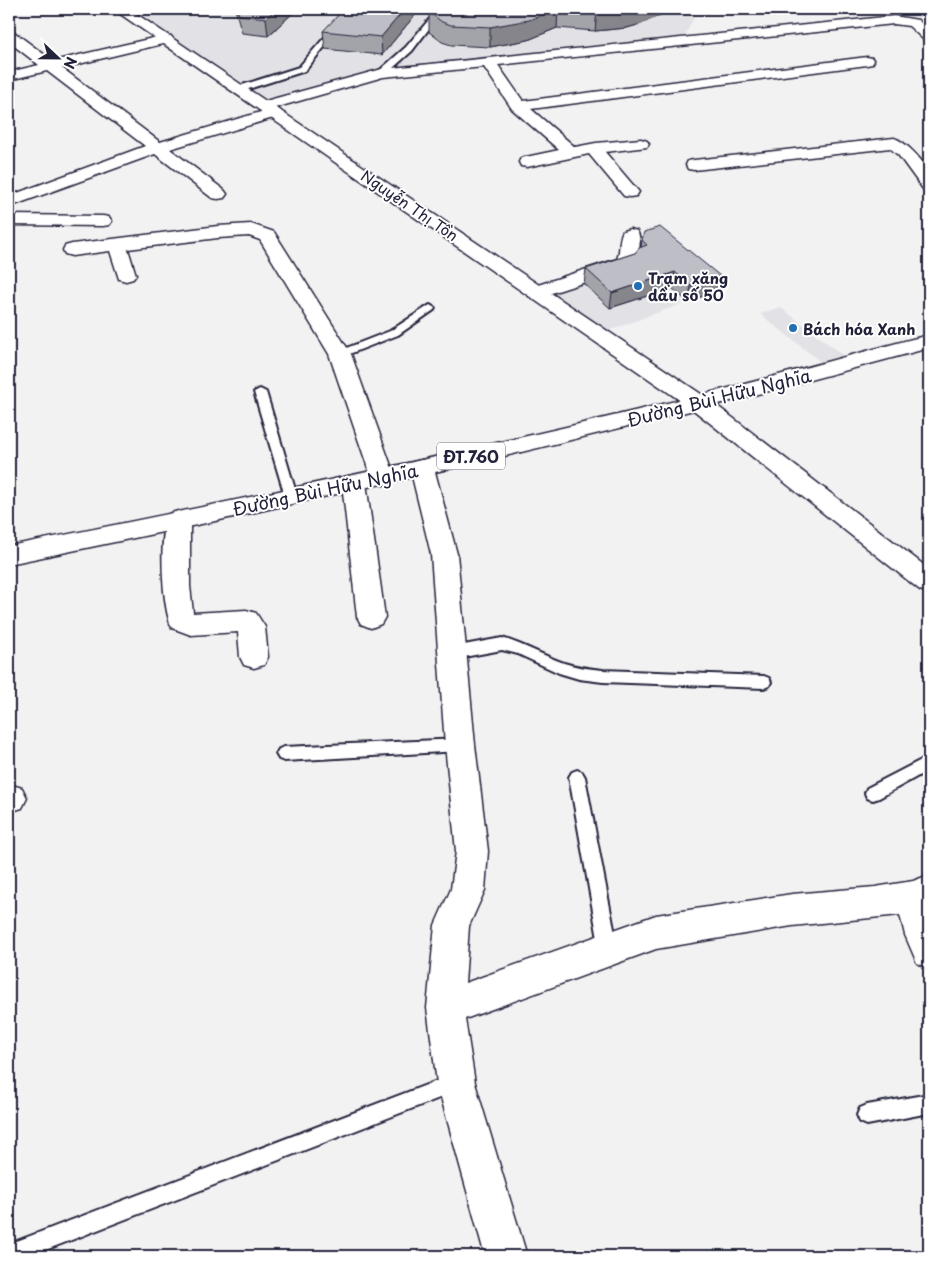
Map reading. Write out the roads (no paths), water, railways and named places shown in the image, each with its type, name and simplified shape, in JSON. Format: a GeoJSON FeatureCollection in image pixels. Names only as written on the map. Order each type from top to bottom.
{"type":"FeatureCollection","features":[{"type":"Feature","properties":{"kind":"street","name":"Nguyễn Thị Tồn"},"geometry":{"type":"LineString","coordinates":[[120,9],[698,403],[929,583]]}},
{"type":"Feature","properties":{"kind":"street"},"geometry":{"type":"LineString","coordinates":[[9,202],[156,148],[382,73],[898,20],[913,23],[929,37]]}},
{"type":"Feature","properties":{"kind":"street"},"geometry":{"type":"LineString","coordinates":[[827,27],[840,38]]}},
{"type":"Feature","properties":{"kind":"street"},"geometry":{"type":"LineString","coordinates":[[9,36],[218,194]]}},
{"type":"Feature","properties":{"kind":"street"},"geometry":{"type":"LineString","coordinates":[[9,76],[166,40]]}},
{"type":"Feature","properties":{"kind":"street"},"geometry":{"type":"LineString","coordinates":[[645,46],[657,59]]}},
{"type":"Feature","properties":{"kind":"street"},"geometry":{"type":"LineString","coordinates":[[854,50],[881,73]]}},
{"type":"Feature","properties":{"kind":"street"},"geometry":{"type":"LineString","coordinates":[[518,106],[867,61]]}},
{"type":"Feature","properties":{"kind":"street"},"geometry":{"type":"LineString","coordinates":[[488,62],[518,106],[572,153]]}},
{"type":"Feature","properties":{"kind":"street"},"geometry":{"type":"LineString","coordinates":[[670,72],[683,84]]}},
{"type":"Feature","properties":{"kind":"street"},"geometry":{"type":"LineString","coordinates":[[694,166],[894,143],[905,152],[929,185]]}},
{"type":"Feature","properties":{"kind":"street"},"geometry":{"type":"LineString","coordinates":[[527,162],[592,149],[640,144]]}},
{"type":"Feature","properties":{"kind":"street"},"geometry":{"type":"LineString","coordinates":[[592,149],[630,192]]}},
{"type":"Feature","properties":{"kind":"street"},"geometry":{"type":"LineString","coordinates":[[9,220],[103,221]]}},
{"type":"Feature","properties":{"kind":"street"},"geometry":{"type":"LineString","coordinates":[[72,250],[251,230],[267,236],[340,354],[383,477]]}},
{"type":"Feature","properties":{"kind":"street"},"geometry":{"type":"LineString","coordinates":[[536,292],[625,263],[629,254],[630,235]]}},
{"type":"Feature","properties":{"kind":"street"},"geometry":{"type":"LineString","coordinates":[[117,244],[126,275]]}},
{"type":"Feature","properties":{"kind":"street","name":"Đường Bùi Hữu Nghĩa"},"geometry":{"type":"LineString","coordinates":[[9,555],[422,468],[698,403],[863,360],[929,340]]}},
{"type":"Feature","properties":{"kind":"street"},"geometry":{"type":"LineString","coordinates":[[422,468],[444,554],[460,745],[472,851],[468,890],[452,925],[445,1008],[456,1083],[506,1256]]}},
{"type":"Feature","properties":{"kind":"street"},"geometry":{"type":"LineString","coordinates":[[354,482],[370,617]]}},
{"type":"Feature","properties":{"kind":"street"},"geometry":{"type":"LineString","coordinates":[[178,520],[178,590],[179,614],[182,620],[191,624],[246,621],[251,627],[254,657]]}},
{"type":"Feature","properties":{"kind":"street"},"geometry":{"type":"LineString","coordinates":[[445,1008],[656,932],[792,910],[875,903],[921,894],[922,935],[929,951]]}},
{"type":"Feature","properties":{"kind":"lane"},"geometry":{"type":"LineString","coordinates":[[239,89],[302,69],[352,9]]}},
{"type":"Feature","properties":{"kind":"lane"},"geometry":{"type":"LineString","coordinates":[[382,73],[410,50],[441,9]]}},
{"type":"Feature","properties":{"kind":"lane"},"geometry":{"type":"LineString","coordinates":[[340,354],[394,333],[430,308]]}},
{"type":"Feature","properties":{"kind":"lane"},"geometry":{"type":"LineString","coordinates":[[260,392],[291,496]]}},
{"type":"Feature","properties":{"kind":"lane"},"geometry":{"type":"LineString","coordinates":[[453,653],[502,644],[579,673],[602,676],[764,682]]}},
{"type":"Feature","properties":{"kind":"lane"},"geometry":{"type":"LineString","coordinates":[[284,754],[460,745]]}},
{"type":"Feature","properties":{"kind":"lane"},"geometry":{"type":"LineString","coordinates":[[873,793],[929,763]]}},
{"type":"Feature","properties":{"kind":"lane"},"geometry":{"type":"LineString","coordinates":[[577,778],[609,950]]}},
{"type":"Feature","properties":{"kind":"lane"},"geometry":{"type":"LineString","coordinates":[[9,1254],[456,1083]]}},
{"type":"Feature","properties":{"kind":"lane"},"geometry":{"type":"LineString","coordinates":[[867,1115],[929,1103]]}},
{"type":"Feature","properties":{"kind":"place","name":"Trạm xăng dầu số 50"},"geometry":{"type":"Point","coordinates":[638,286]}},
{"type":"Feature","properties":{"kind":"place","name":"Bách hóa Xanh"},"geometry":{"type":"Point","coordinates":[793,328]}}]}
